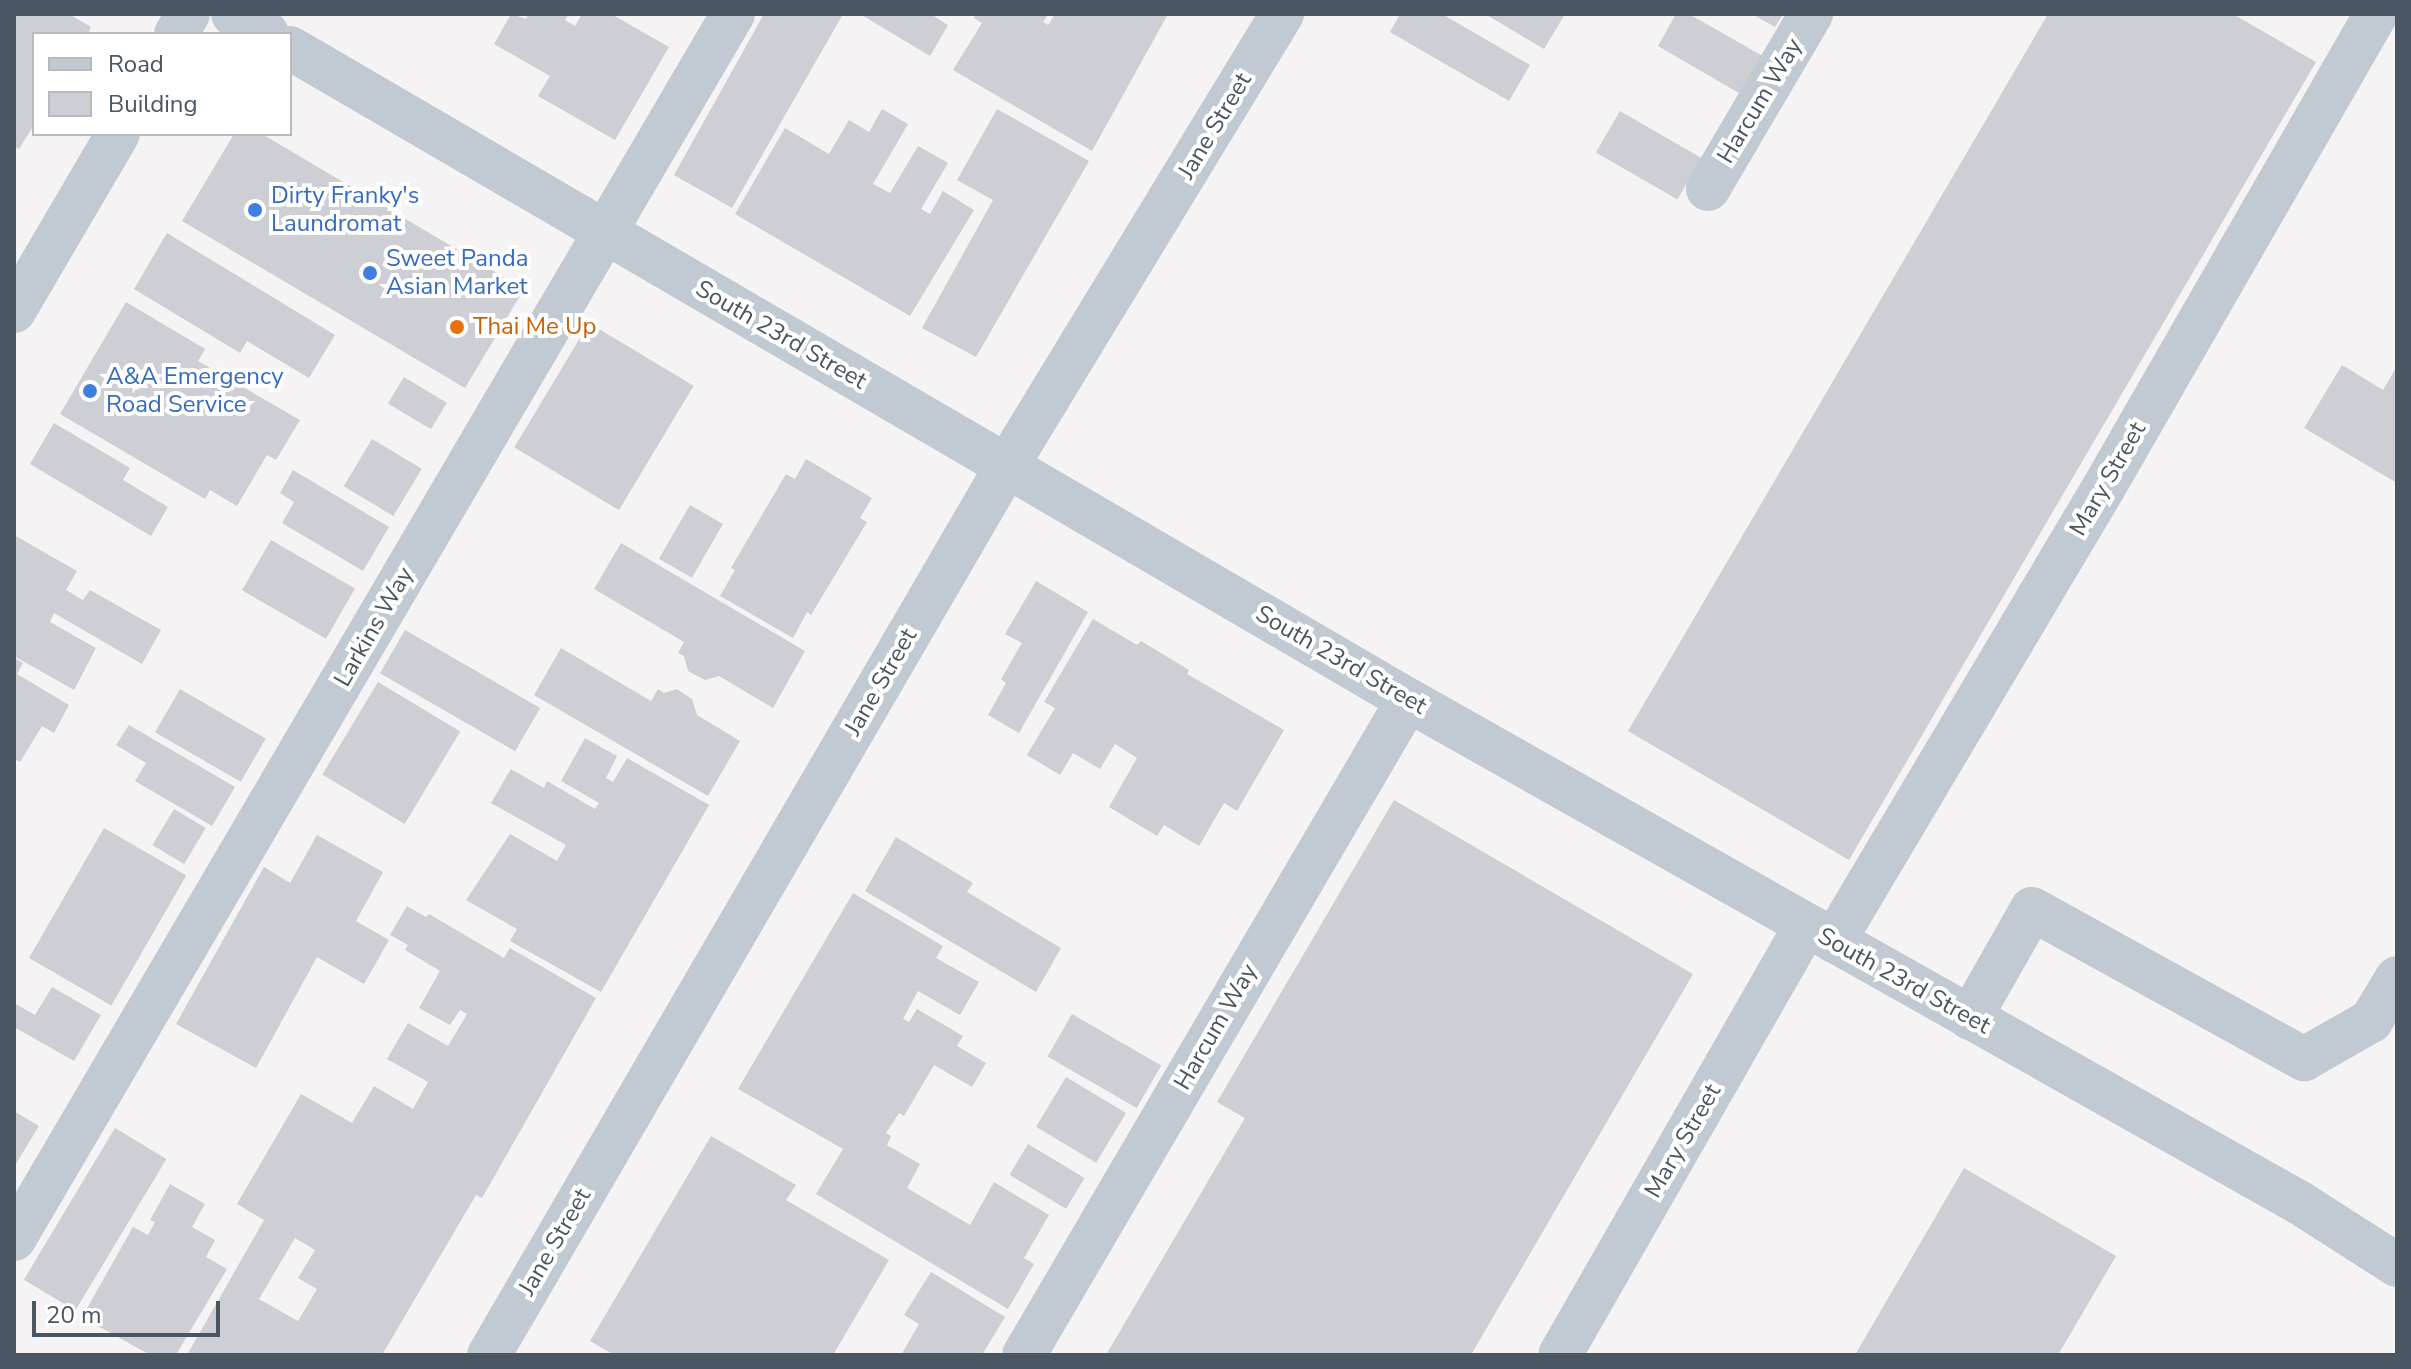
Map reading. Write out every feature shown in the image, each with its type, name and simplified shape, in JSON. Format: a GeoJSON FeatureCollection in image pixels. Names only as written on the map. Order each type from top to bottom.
{"type":"FeatureCollection","features":[{"type":"Feature","properties":{"kind":"street"},"geometry":{"type":"LineString","coordinates":[[177,32],[188,14]]}},
{"type":"Feature","properties":{"kind":"street"},"geometry":{"type":"LineString","coordinates":[[233,14],[264,32]]}},
{"type":"Feature","properties":{"kind":"street","name":"Larkins Way"},"geometry":{"type":"LineString","coordinates":[[14,1239],[733,14]]}},
{"type":"Feature","properties":{"kind":"street","name":"Jane Street"},"geometry":{"type":"LineString","coordinates":[[489,1355],[1008,464],[1282,14]]}},
{"type":"Feature","properties":{"kind":"street","name":"Harcum Way"},"geometry":{"type":"LineString","coordinates":[[1708,189],[1811,14]]}},
{"type":"Feature","properties":{"kind":"street","name":"Mary Street"},"geometry":{"type":"LineString","coordinates":[[1560,1355],[1820,934],[2104,487],[2376,14]]}},
{"type":"Feature","properties":{"kind":"street","name":"South 23rd Street"},"geometry":{"type":"LineString","coordinates":[[292,49],[604,234],[1008,464],[1408,700],[2300,1203],[2397,1265]]}},
{"type":"Feature","properties":{"kind":"street"},"geometry":{"type":"LineString","coordinates":[[14,311],[117,136]]}},
{"type":"Feature","properties":{"kind":"street","name":"Harcum Way"},"geometry":{"type":"LineString","coordinates":[[1024,1355],[1408,700]]}},
{"type":"Feature","properties":{"kind":"street"},"geometry":{"type":"LineString","coordinates":[[1970,1018],[2032,909],[2304,1059],[2371,1021],[2397,978]]}},
{"type":"Feature","properties":{"kind":"building"},"geometry":{"type":"Polygon","coordinates":[[[14,14],[69,14],[91,27],[89,32],[32,32],[32,128],[19,149],[14,146],[14,14]]]}},
{"type":"Feature","properties":{"kind":"building"},"geometry":{"type":"Polygon","coordinates":[[[511,14],[526,19],[529,14],[569,14],[565,20],[575,26],[582,14],[611,14],[669,47],[615,140],[538,96],[550,76],[494,44],[511,14]]]}},
{"type":"Feature","properties":{"kind":"building"},"geometry":{"type":"Polygon","coordinates":[[[764,14],[843,14],[732,208],[674,175],[764,14]]]}},
{"type":"Feature","properties":{"kind":"building"},"geometry":{"type":"Polygon","coordinates":[[[860,14],[930,14],[948,25],[930,56],[860,14]]]}},
{"type":"Feature","properties":{"kind":"building"},"geometry":{"type":"Polygon","coordinates":[[[976,14],[1044,14],[1047,16],[1043,22],[1048,25],[1055,14],[1168,14],[1092,151],[953,70],[982,23],[974,18],[976,14]]]}},
{"type":"Feature","properties":{"kind":"building"},"geometry":{"type":"Polygon","coordinates":[[[1400,14],[1442,14],[1530,65],[1509,101],[1390,32],[1400,14]]]}},
{"type":"Feature","properties":{"kind":"building"},"geometry":{"type":"Polygon","coordinates":[[[1485,14],[1565,14],[1544,49],[1485,14]]]}},
{"type":"Feature","properties":{"kind":"building"},"geometry":{"type":"Polygon","coordinates":[[[1676,14],[1689,14],[1766,58],[1744,96],[1658,46],[1676,14]]]}},
{"type":"Feature","properties":{"kind":"building"},"geometry":{"type":"Polygon","coordinates":[[[1752,14],[1783,14],[1775,27],[1752,14]]]}},
{"type":"Feature","properties":{"kind":"building"},"geometry":{"type":"Polygon","coordinates":[[[2048,14],[2233,14],[2316,62],[1849,860],[1628,731],[2048,14]]]}},
{"type":"Feature","properties":{"kind":"building"},"geometry":{"type":"Polygon","coordinates":[[[882,109],[908,124],[873,184],[890,193],[918,146],[948,163],[921,209],[930,214],[943,191],[974,210],[910,316],[735,214],[785,128],[829,154],[849,120],[869,132],[882,109]]]}},
{"type":"Feature","properties":{"kind":"building"},"geometry":{"type":"Polygon","coordinates":[[[997,109],[1089,161],[976,357],[922,328],[993,200],[957,180],[997,109]]]}},
{"type":"Feature","properties":{"kind":"building"},"geometry":{"type":"Polygon","coordinates":[[[1620,111],[1701,158],[1677,200],[1596,153],[1620,111]]]}},
{"type":"Feature","properties":{"kind":"building"},"geometry":{"type":"Polygon","coordinates":[[[233,136],[265,136],[524,289],[465,388],[182,221],[233,136]]]}},
{"type":"Feature","properties":{"kind":"building"},"geometry":{"type":"Polygon","coordinates":[[[167,233],[335,335],[309,378],[247,341],[240,353],[134,289],[167,233]]]}},
{"type":"Feature","properties":{"kind":"building"},"geometry":{"type":"Polygon","coordinates":[[[126,302],[205,349],[198,361],[300,420],[276,460],[267,455],[237,506],[210,490],[205,499],[60,414],[126,302]]]}},
{"type":"Feature","properties":{"kind":"building"},"geometry":{"type":"Polygon","coordinates":[[[589,323],[694,386],[619,510],[514,447],[589,323]]]}},
{"type":"Feature","properties":{"kind":"building"},"geometry":{"type":"Polygon","coordinates":[[[2342,365],[2383,390],[2397,366],[2397,483],[2304,428],[2342,365]]]}},
{"type":"Feature","properties":{"kind":"building"},"geometry":{"type":"Polygon","coordinates":[[[404,377],[447,403],[431,429],[388,404],[404,377]]]}},
{"type":"Feature","properties":{"kind":"building"},"geometry":{"type":"Polygon","coordinates":[[[54,423],[130,468],[123,480],[168,507],[151,536],[30,464],[54,423]]]}},
{"type":"Feature","properties":{"kind":"building"},"geometry":{"type":"Polygon","coordinates":[[[372,439],[422,469],[393,516],[344,486],[372,439]]]}},
{"type":"Feature","properties":{"kind":"building"},"geometry":{"type":"Polygon","coordinates":[[[806,459],[872,498],[860,518],[867,522],[811,615],[807,612],[793,638],[720,596],[735,570],[731,568],[786,474],[795,479],[806,459]]]}},
{"type":"Feature","properties":{"kind":"building"},"geometry":{"type":"Polygon","coordinates":[[[293,470],[389,527],[363,571],[282,523],[294,502],[280,493],[293,470]]]}},
{"type":"Feature","properties":{"kind":"building"},"geometry":{"type":"Polygon","coordinates":[[[690,505],[723,524],[692,578],[659,559],[690,505]]]}},
{"type":"Feature","properties":{"kind":"building"},"geometry":{"type":"Polygon","coordinates":[[[14,535],[77,571],[66,590],[83,600],[90,590],[161,630],[142,664],[54,613],[50,622],[96,648],[74,690],[14,656],[14,535]]]}},
{"type":"Feature","properties":{"kind":"building"},"geometry":{"type":"Polygon","coordinates":[[[271,540],[355,588],[326,639],[242,590],[271,540]]]}},
{"type":"Feature","properties":{"kind":"building"},"geometry":{"type":"Polygon","coordinates":[[[621,543],[805,651],[773,708],[719,676],[705,680],[688,671],[684,656],[678,653],[684,642],[594,589],[621,543]]]}},
{"type":"Feature","properties":{"kind":"building"},"geometry":{"type":"Polygon","coordinates":[[[1036,581],[1088,612],[1019,733],[988,715],[1006,683],[1001,679],[1022,643],[1005,634],[1036,581]]]}},
{"type":"Feature","properties":{"kind":"building"},"geometry":{"type":"Polygon","coordinates":[[[1093,619],[1137,645],[1141,641],[1189,670],[1187,674],[1284,730],[1237,811],[1224,803],[1199,846],[1164,825],[1157,836],[1109,807],[1137,758],[1115,744],[1100,769],[1073,753],[1060,775],[1027,755],[1055,708],[1044,702],[1093,619]]]}},
{"type":"Feature","properties":{"kind":"building"},"geometry":{"type":"Polygon","coordinates":[[[405,630],[540,708],[515,751],[380,673],[405,630]]]}},
{"type":"Feature","properties":{"kind":"building"},"geometry":{"type":"Polygon","coordinates":[[[561,648],[651,701],[658,689],[664,693],[677,689],[692,699],[697,715],[740,741],[708,796],[534,695],[561,648]]]}},
{"type":"Feature","properties":{"kind":"building"},"geometry":{"type":"Polygon","coordinates":[[[14,658],[23,663],[17,674],[69,705],[54,733],[42,726],[20,762],[14,759],[14,658]]]}},
{"type":"Feature","properties":{"kind":"building"},"geometry":{"type":"Polygon","coordinates":[[[378,682],[460,731],[405,824],[322,775],[378,682]]]}},
{"type":"Feature","properties":{"kind":"building"},"geometry":{"type":"Polygon","coordinates":[[[180,689],[266,738],[241,782],[155,732],[180,689]]]}},
{"type":"Feature","properties":{"kind":"building"},"geometry":{"type":"Polygon","coordinates":[[[129,725],[235,787],[212,826],[135,781],[146,763],[116,745],[129,725]]]}},
{"type":"Feature","properties":{"kind":"building"},"geometry":{"type":"Polygon","coordinates":[[[585,738],[617,756],[606,778],[613,782],[627,758],[709,805],[601,992],[510,941],[517,929],[466,900],[510,834],[557,861],[566,845],[491,803],[511,769],[544,788],[547,781],[595,809],[599,803],[561,781],[585,738]]]}},
{"type":"Feature","properties":{"kind":"building"},"geometry":{"type":"Polygon","coordinates":[[[1394,800],[1693,974],[1471,1355],[1106,1355],[1245,1118],[1217,1102],[1394,800]]]}},
{"type":"Feature","properties":{"kind":"building"},"geometry":{"type":"Polygon","coordinates":[[[174,809],[206,828],[184,864],[152,845],[174,809]]]}},
{"type":"Feature","properties":{"kind":"building"},"geometry":{"type":"Polygon","coordinates":[[[104,828],[186,876],[111,1005],[29,958],[104,828]]]}},
{"type":"Feature","properties":{"kind":"building"},"geometry":{"type":"Polygon","coordinates":[[[317,835],[383,872],[356,921],[389,940],[364,984],[317,957],[256,1068],[176,1024],[264,867],[290,883],[317,835]]]}},
{"type":"Feature","properties":{"kind":"building"},"geometry":{"type":"Polygon","coordinates":[[[896,837],[973,883],[967,892],[1061,948],[1036,992],[865,891],[896,837]]]}},
{"type":"Feature","properties":{"kind":"building"},"geometry":{"type":"Polygon","coordinates":[[[853,893],[943,946],[936,958],[979,982],[960,1015],[918,991],[903,1019],[909,1022],[917,1009],[963,1036],[957,1046],[986,1063],[972,1087],[934,1065],[904,1116],[899,1113],[886,1133],[891,1136],[887,1145],[920,1164],[907,1188],[970,1225],[994,1182],[1049,1215],[1024,1258],[1034,1264],[1008,1309],[816,1194],[843,1149],[738,1089],[853,893]]]}},
{"type":"Feature","properties":{"kind":"building"},"geometry":{"type":"Polygon","coordinates":[[[407,906],[426,917],[429,914],[504,958],[510,948],[596,998],[482,1198],[476,1195],[382,1355],[187,1355],[264,1220],[237,1204],[301,1094],[352,1123],[374,1086],[413,1109],[428,1082],[387,1059],[408,1023],[448,1046],[467,1014],[460,1010],[450,1025],[419,1008],[440,971],[405,950],[408,945],[390,935],[407,906]],[[295,1238],[259,1299],[298,1321],[317,1289],[298,1278],[315,1250],[295,1238]]]}},
{"type":"Feature","properties":{"kind":"building"},"geometry":{"type":"Polygon","coordinates":[[[52,987],[101,1015],[74,1061],[14,1027],[14,1003],[35,1015],[52,987]]]}},
{"type":"Feature","properties":{"kind":"building"},"geometry":{"type":"Polygon","coordinates":[[[1072,1014],[1161,1066],[1137,1108],[1048,1056],[1072,1014]]]}},
{"type":"Feature","properties":{"kind":"building"},"geometry":{"type":"Polygon","coordinates":[[[1066,1077],[1126,1113],[1096,1163],[1036,1127],[1066,1077]]]}},
{"type":"Feature","properties":{"kind":"building"},"geometry":{"type":"Polygon","coordinates":[[[14,1111],[39,1126],[14,1167],[14,1111]]]}},
{"type":"Feature","properties":{"kind":"building"},"geometry":{"type":"Polygon","coordinates":[[[115,1128],[166,1159],[75,1311],[24,1280],[115,1128]]]}},
{"type":"Feature","properties":{"kind":"building"},"geometry":{"type":"Polygon","coordinates":[[[711,1136],[796,1185],[786,1200],[889,1260],[833,1355],[614,1355],[590,1341],[711,1136]]]}},
{"type":"Feature","properties":{"kind":"building"},"geometry":{"type":"Polygon","coordinates":[[[1028,1144],[1085,1178],[1066,1209],[1009,1175],[1028,1144]]]}},
{"type":"Feature","properties":{"kind":"building"},"geometry":{"type":"Polygon","coordinates":[[[1964,1168],[2116,1256],[2058,1355],[1855,1355],[1964,1168]]]}},
{"type":"Feature","properties":{"kind":"building"},"geometry":{"type":"Polygon","coordinates":[[[170,1184],[205,1204],[192,1227],[215,1240],[206,1257],[227,1269],[176,1355],[150,1355],[82,1317],[133,1227],[148,1235],[155,1222],[150,1220],[170,1184]]]}},
{"type":"Feature","properties":{"kind":"building"},"geometry":{"type":"Polygon","coordinates":[[[931,1272],[1005,1317],[982,1355],[901,1355],[919,1324],[904,1315],[931,1272]]]}},
{"type":"Feature","properties":{"kind":"place","name":"Dirty Franky's Laundromat"},"geometry":{"type":"Point","coordinates":[255,210]}},
{"type":"Feature","properties":{"kind":"place","name":"Sweet Panda Asian Market"},"geometry":{"type":"Point","coordinates":[370,273]}},
{"type":"Feature","properties":{"kind":"place","name":"Thai Me Up"},"geometry":{"type":"Point","coordinates":[457,327]}},
{"type":"Feature","properties":{"kind":"place","name":"A&A Emergency Road Service"},"geometry":{"type":"Point","coordinates":[90,391]}}]}
